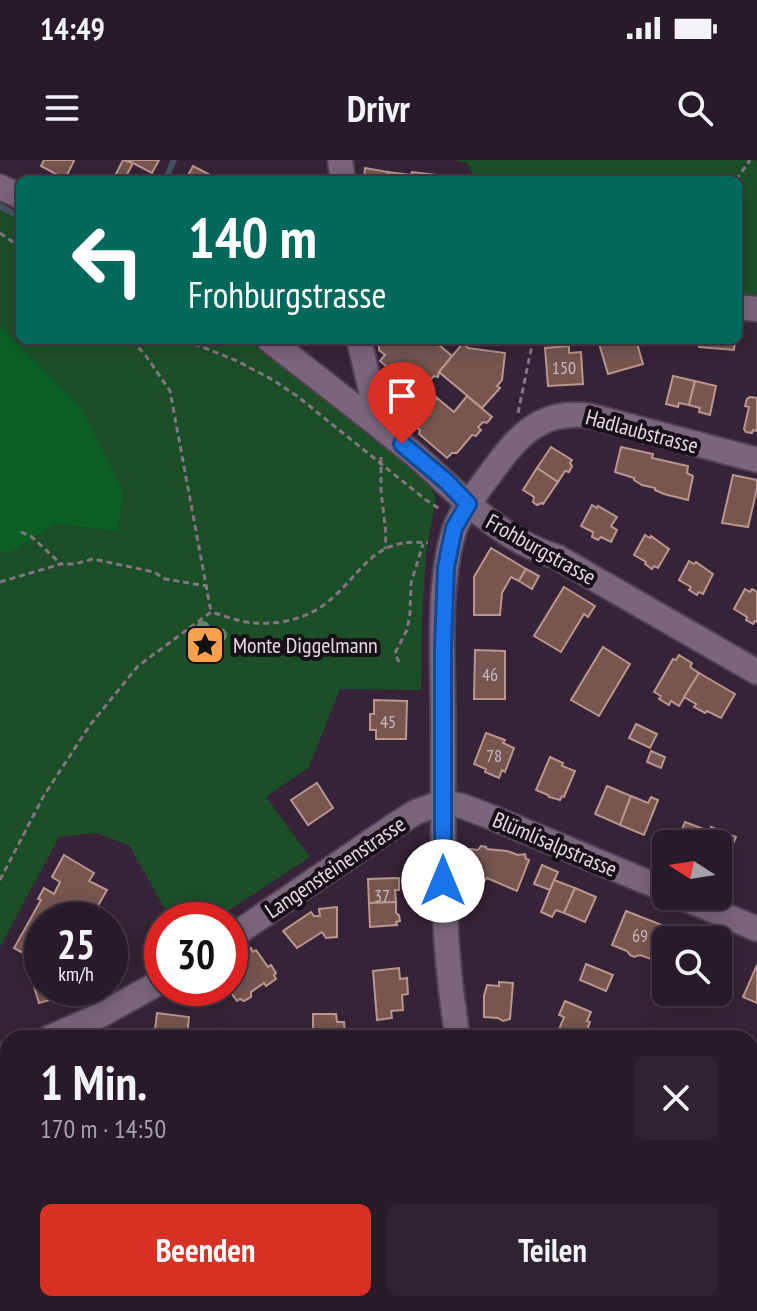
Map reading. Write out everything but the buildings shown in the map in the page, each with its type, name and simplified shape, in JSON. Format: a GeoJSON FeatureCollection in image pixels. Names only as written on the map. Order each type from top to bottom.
{"type":"FeatureCollection","features":[{"type":"Feature","properties":{"kind":"street","name":"Frohburgstrasse"},"geometry":{"type":"LineString","coordinates":[[274,344],[379,425],[495,526],[538,551],[557,557],[757,672]]}},
{"type":"Feature","properties":{"kind":"street"},"geometry":{"type":"LineString","coordinates":[[360,344],[379,425]]}},
{"type":"Feature","properties":{"kind":"street","name":"Hadlaubstrasse"},"geometry":{"type":"LineString","coordinates":[[457,1030],[443,906],[443,640],[446,567],[454,528],[468,504],[522,434],[564,415],[591,416],[757,460]]}},
{"type":"Feature","properties":{"kind":"street","name":"Blümlisalpstrasse"},"geometry":{"type":"LineString","coordinates":[[443,802],[491,817],[652,884]]}},
{"type":"Feature","properties":{"kind":"street","name":"Langensteinenstrasse"},"geometry":{"type":"LineString","coordinates":[[248,926],[395,825],[416,812],[443,802]]}},
{"type":"Feature","properties":{"kind":"street"},"geometry":{"type":"LineString","coordinates":[[712,910],[757,929]]}},
{"type":"Feature","properties":{"kind":"street"},"geometry":{"type":"LineString","coordinates":[[67,1030],[144,991]]}},
{"type":"Feature","properties":{"kind":"path"},"geometry":{"type":"LineString","coordinates":[[136,344],[170,391],[211,612]]}},
{"type":"Feature","properties":{"kind":"path"},"geometry":{"type":"LineString","coordinates":[[195,344],[237,361],[297,396],[439,509]]}},
{"type":"Feature","properties":{"kind":"path"},"geometry":{"type":"LineString","coordinates":[[517,421],[532,344]]}},
{"type":"Feature","properties":{"kind":"path"},"geometry":{"type":"LineString","coordinates":[[382,465],[385,549]]}},
{"type":"Feature","properties":{"kind":"path"},"geometry":{"type":"LineString","coordinates":[[21,532],[32,537],[61,564]]}},
{"type":"Feature","properties":{"kind":"path"},"geometry":{"type":"LineString","coordinates":[[211,612],[250,623],[289,621],[307,615],[332,599],[364,563],[385,549],[411,541],[432,544]]}},
{"type":"Feature","properties":{"kind":"path"},"geometry":{"type":"LineString","coordinates":[[399,662],[395,653],[407,630],[411,583],[423,543]]}},
{"type":"Feature","properties":{"kind":"path"},"geometry":{"type":"LineString","coordinates":[[0,582],[61,564],[93,559],[154,572],[165,579],[207,586]]}},
{"type":"Feature","properties":{"kind":"path"},"geometry":{"type":"LineString","coordinates":[[0,880],[43,797],[90,725],[138,666],[211,612]]}},
{"type":"Feature","properties":{"kind":"green space"},"geometry":{"type":"Polygon","coordinates":[[[452,160],[755,160],[757,302],[742,300],[742,176],[474,176],[467,163],[452,160]]]}},
{"type":"Feature","properties":{"kind":"green space"},"geometry":{"type":"Polygon","coordinates":[[[0,203],[16,211],[16,342],[0,326],[0,203]]]}},
{"type":"Feature","properties":{"kind":"green space"},"geometry":{"type":"Polygon","coordinates":[[[0,326],[80,406],[123,493],[117,531],[55,524],[10,553],[0,551],[0,326]]]}},
{"type":"Feature","properties":{"kind":"green space"},"geometry":{"type":"Polygon","coordinates":[[[18,344],[253,344],[337,402],[428,480],[436,499],[426,551],[421,690],[340,689],[309,767],[266,797],[310,857],[241,902],[161,902],[129,845],[96,833],[59,837],[0,947],[0,551],[10,553],[55,524],[116,531],[80,406],[18,344]]]}},
{"type":"Feature","properties":{"kind":"waterway"},"geometry":{"type":"LineString","coordinates":[[167,176],[174,160]]}},
{"type":"Feature","properties":{"kind":"waterway"},"geometry":{"type":"LineString","coordinates":[[0,206],[16,215]]}},
{"type":"Feature","properties":{"kind":"place","name":"Monte Diggelmann"},"geometry":{"type":"Point","coordinates":[205,645]}},
{"type":"Feature","properties":{"kind":"route"},"geometry":{"type":"LineString","coordinates":[[402,444],[468,504],[454,528],[446,567],[443,881]]}}]}
